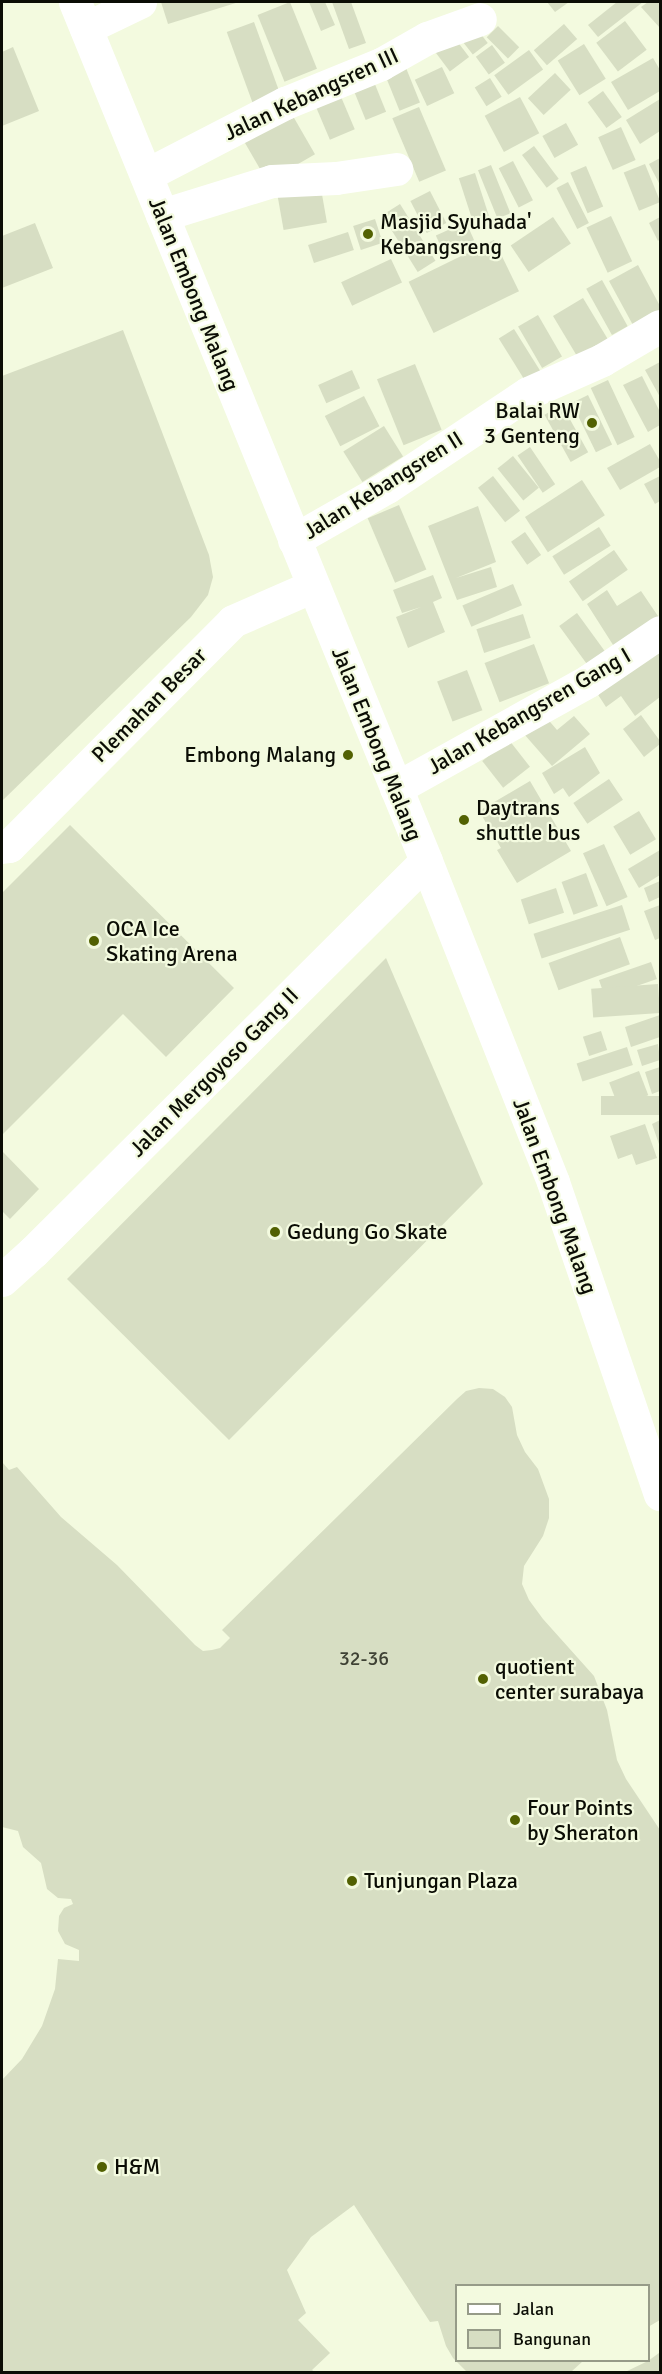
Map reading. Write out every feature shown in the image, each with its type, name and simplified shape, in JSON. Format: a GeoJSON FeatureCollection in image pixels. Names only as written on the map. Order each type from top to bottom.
{"type":"FeatureCollection","features":[{"type":"Feature","properties":{"kind":"street"},"geometry":{"type":"LineString","coordinates":[[80,15],[140,2]]}},
{"type":"Feature","properties":{"kind":"street","name":"Jalan Embong Malang"},"geometry":{"type":"LineString","coordinates":[[80,15],[426,861],[553,1182],[660,1494]]}},
{"type":"Feature","properties":{"kind":"street","name":"Jalan Kebangsren III"},"geometry":{"type":"LineString","coordinates":[[146,175],[285,103],[381,64],[427,38],[480,19]]}},
{"type":"Feature","properties":{"kind":"street"},"geometry":{"type":"LineString","coordinates":[[162,215],[272,181],[336,178],[396,169]]}},
{"type":"Feature","properties":{"kind":"street","name":"Jalan Kebangsren II"},"geometry":{"type":"LineString","coordinates":[[294,540],[387,487],[528,393],[602,360],[660,326]]}},
{"type":"Feature","properties":{"kind":"street","name":"Plemahan Besar"},"geometry":{"type":"LineString","coordinates":[[2,847],[9,846],[233,621],[313,586]]}},
{"type":"Feature","properties":{"kind":"street","name":"Jalan Kebangsren Gang I"},"geometry":{"type":"LineString","coordinates":[[396,788],[588,681],[660,632]]}},
{"type":"Feature","properties":{"kind":"street","name":"Jalan Mergoyoso Gang II"},"geometry":{"type":"LineString","coordinates":[[2,1280],[42,1244],[426,861]]}},
{"type":"Feature","properties":{"kind":"building"},"geometry":{"type":"Polygon","coordinates":[[[161,2],[239,2],[168,24],[161,2]]]}},
{"type":"Feature","properties":{"kind":"building"},"geometry":{"type":"Polygon","coordinates":[[[290,2],[317,69],[285,82],[258,15],[290,2]]]}},
{"type":"Feature","properties":{"kind":"building"},"geometry":{"type":"Polygon","coordinates":[[[309,2],[325,2],[335,25],[321,31],[309,2]]]}},
{"type":"Feature","properties":{"kind":"building"},"geometry":{"type":"Polygon","coordinates":[[[332,2],[351,2],[366,43],[349,49],[332,2]]]}},
{"type":"Feature","properties":{"kind":"building"},"geometry":{"type":"Polygon","coordinates":[[[547,2],[569,2],[555,12],[547,2]]]}},
{"type":"Feature","properties":{"kind":"building"},"geometry":{"type":"Polygon","coordinates":[[[617,2],[643,2],[598,37],[588,25],[617,2]]]}},
{"type":"Feature","properties":{"kind":"building"},"geometry":{"type":"Polygon","coordinates":[[[648,2],[660,2],[660,28],[641,7],[648,2]]]}},
{"type":"Feature","properties":{"kind":"building"},"geometry":{"type":"Polygon","coordinates":[[[625,21],[647,50],[618,71],[596,43],[625,21]]]}},
{"type":"Feature","properties":{"kind":"building"},"geometry":{"type":"Polygon","coordinates":[[[254,22],[280,93],[253,103],[227,32],[254,22]]]}},
{"type":"Feature","properties":{"kind":"building"},"geometry":{"type":"Polygon","coordinates":[[[473,24],[488,43],[473,55],[458,36],[473,24]]]}},
{"type":"Feature","properties":{"kind":"building"},"geometry":{"type":"Polygon","coordinates":[[[564,24],[577,39],[547,65],[534,50],[564,24]]]}},
{"type":"Feature","properties":{"kind":"building"},"geometry":{"type":"Polygon","coordinates":[[[498,26],[519,47],[508,59],[487,37],[498,26]]]}},
{"type":"Feature","properties":{"kind":"building"},"geometry":{"type":"Polygon","coordinates":[[[451,33],[469,57],[450,71],[432,47],[451,33]]]}},
{"type":"Feature","properties":{"kind":"building"},"geometry":{"type":"Polygon","coordinates":[[[584,44],[606,79],[579,95],[558,60],[584,44]]]}},
{"type":"Feature","properties":{"kind":"building"},"geometry":{"type":"Polygon","coordinates":[[[492,45],[505,63],[489,75],[476,57],[492,45]]]}},
{"type":"Feature","properties":{"kind":"building"},"geometry":{"type":"Polygon","coordinates":[[[13,47],[39,111],[2,126],[2,52],[13,47]]]}},
{"type":"Feature","properties":{"kind":"building"},"geometry":{"type":"Polygon","coordinates":[[[529,50],[543,69],[508,95],[494,75],[529,50]]]}},
{"type":"Feature","properties":{"kind":"building"},"geometry":{"type":"Polygon","coordinates":[[[402,58],[420,103],[400,111],[382,66],[402,58]]]}},
{"type":"Feature","properties":{"kind":"building"},"geometry":{"type":"Polygon","coordinates":[[[653,58],[660,70],[660,91],[628,110],[611,82],[653,58]]]}},
{"type":"Feature","properties":{"kind":"building"},"geometry":{"type":"Polygon","coordinates":[[[442,67],[454,93],[427,106],[415,80],[442,67]]]}},
{"type":"Feature","properties":{"kind":"building"},"geometry":{"type":"Polygon","coordinates":[[[370,72],[386,112],[366,120],[350,80],[370,72]]]}},
{"type":"Feature","properties":{"kind":"building"},"geometry":{"type":"Polygon","coordinates":[[[555,73],[571,90],[544,115],[528,98],[555,73]]]}},
{"type":"Feature","properties":{"kind":"building"},"geometry":{"type":"Polygon","coordinates":[[[490,78],[502,97],[486,106],[475,88],[490,78]]]}},
{"type":"Feature","properties":{"kind":"building"},"geometry":{"type":"Polygon","coordinates":[[[336,85],[355,129],[330,140],[311,96],[336,85]]]}},
{"type":"Feature","properties":{"kind":"building"},"geometry":{"type":"Polygon","coordinates":[[[603,91],[622,117],[606,128],[588,102],[603,91]]]}},
{"type":"Feature","properties":{"kind":"building"},"geometry":{"type":"Polygon","coordinates":[[[520,97],[539,133],[504,152],[485,116],[520,97]]]}},
{"type":"Feature","properties":{"kind":"building"},"geometry":{"type":"Polygon","coordinates":[[[660,99],[660,131],[640,144],[626,120],[660,99]]]}},
{"type":"Feature","properties":{"kind":"building"},"geometry":{"type":"Polygon","coordinates":[[[286,104],[315,154],[267,182],[238,132],[286,104]]]}},
{"type":"Feature","properties":{"kind":"building"},"geometry":{"type":"Polygon","coordinates":[[[419,107],[446,171],[419,182],[392,118],[419,107]]]}},
{"type":"Feature","properties":{"kind":"building"},"geometry":{"type":"Polygon","coordinates":[[[566,123],[578,145],[555,158],[542,136],[566,123]]]}},
{"type":"Feature","properties":{"kind":"building"},"geometry":{"type":"Polygon","coordinates":[[[621,127],[636,160],[613,170],[598,137],[621,127]]]}},
{"type":"Feature","properties":{"kind":"building"},"geometry":{"type":"Polygon","coordinates":[[[534,146],[559,179],[547,188],[522,155],[534,146]]]}},
{"type":"Feature","properties":{"kind":"building"},"geometry":{"type":"Polygon","coordinates":[[[660,158],[660,185],[649,164],[660,158]]]}},
{"type":"Feature","properties":{"kind":"building"},"geometry":{"type":"Polygon","coordinates":[[[513,161],[533,200],[519,207],[499,168],[513,161]]]}},
{"type":"Feature","properties":{"kind":"building"},"geometry":{"type":"Polygon","coordinates":[[[645,164],[660,202],[639,211],[624,173],[645,164]]]}},
{"type":"Feature","properties":{"kind":"building"},"geometry":{"type":"Polygon","coordinates":[[[491,165],[510,213],[497,218],[478,170],[491,165]]]}},
{"type":"Feature","properties":{"kind":"building"},"geometry":{"type":"Polygon","coordinates":[[[586,166],[603,207],[588,213],[570,173],[586,166]]]}},
{"type":"Feature","properties":{"kind":"building"},"geometry":{"type":"Polygon","coordinates":[[[475,173],[491,222],[475,228],[459,178],[475,173]]]}},
{"type":"Feature","properties":{"kind":"building"},"geometry":{"type":"Polygon","coordinates":[[[568,182],[589,223],[577,229],[556,188],[568,182]]]}},
{"type":"Feature","properties":{"kind":"building"},"geometry":{"type":"Polygon","coordinates":[[[320,183],[327,222],[284,230],[277,191],[320,183]]]}},
{"type":"Feature","properties":{"kind":"building"},"geometry":{"type":"Polygon","coordinates":[[[430,191],[446,223],[427,233],[410,201],[430,191]]]}},
{"type":"Feature","properties":{"kind":"building"},"geometry":{"type":"Polygon","coordinates":[[[400,204],[436,261],[418,272],[382,215],[400,204]]]}},
{"type":"Feature","properties":{"kind":"building"},"geometry":{"type":"Polygon","coordinates":[[[611,216],[632,261],[608,273],[587,227],[611,216]]]}},
{"type":"Feature","properties":{"kind":"building"},"geometry":{"type":"Polygon","coordinates":[[[553,217],[571,244],[529,272],[511,246],[553,217]]]}},
{"type":"Feature","properties":{"kind":"building"},"geometry":{"type":"Polygon","coordinates":[[[660,217],[660,239],[658,241],[649,223],[660,217]]]}},
{"type":"Feature","properties":{"kind":"building","name":"Masjid Syuhada' Kebangsreng"},"geometry":{"type":"Polygon","coordinates":[[[375,219],[383,243],[361,250],[353,226],[375,219]]]}},
{"type":"Feature","properties":{"kind":"building"},"geometry":{"type":"Polygon","coordinates":[[[466,222],[474,240],[444,254],[436,235],[466,222]]]}},
{"type":"Feature","properties":{"kind":"building"},"geometry":{"type":"Polygon","coordinates":[[[35,223],[53,268],[2,288],[2,236],[35,223]]]}},
{"type":"Feature","properties":{"kind":"building"},"geometry":{"type":"Polygon","coordinates":[[[348,232],[354,250],[314,263],[308,245],[348,232]]]}},
{"type":"Feature","properties":{"kind":"building"},"geometry":{"type":"Polygon","coordinates":[[[494,240],[519,291],[434,333],[409,282],[494,240]]]}},
{"type":"Feature","properties":{"kind":"building"},"geometry":{"type":"Polygon","coordinates":[[[391,259],[402,283],[352,306],[341,282],[391,259]]]}},
{"type":"Feature","properties":{"kind":"building"},"geometry":{"type":"Polygon","coordinates":[[[638,265],[660,306],[660,312],[634,327],[609,281],[638,265]]]}},
{"type":"Feature","properties":{"kind":"building"},"geometry":{"type":"Polygon","coordinates":[[[602,280],[628,326],[612,335],[586,289],[602,280]]]}},
{"type":"Feature","properties":{"kind":"building"},"geometry":{"type":"Polygon","coordinates":[[[583,298],[609,341],[579,359],[553,316],[583,298]]]}},
{"type":"Feature","properties":{"kind":"building"},"geometry":{"type":"Polygon","coordinates":[[[538,315],[562,357],[542,368],[518,326],[538,315]]]}},
{"type":"Feature","properties":{"kind":"building"},"geometry":{"type":"Polygon","coordinates":[[[514,329],[542,373],[526,383],[499,339],[514,329]]]}},
{"type":"Feature","properties":{"kind":"building"},"geometry":{"type":"Polygon","coordinates":[[[123,330],[209,555],[213,577],[208,595],[191,617],[2,801],[2,376],[123,330]]]}},
{"type":"Feature","properties":{"kind":"building"},"geometry":{"type":"Polygon","coordinates":[[[660,362],[660,397],[645,370],[660,362]]]}},
{"type":"Feature","properties":{"kind":"building"},"geometry":{"type":"Polygon","coordinates":[[[415,364],[442,430],[404,445],[377,379],[415,364]]]}},
{"type":"Feature","properties":{"kind":"building"},"geometry":{"type":"Polygon","coordinates":[[[352,370],[360,388],[326,403],[318,385],[352,370]]]}},
{"type":"Feature","properties":{"kind":"building"},"geometry":{"type":"Polygon","coordinates":[[[642,376],[660,412],[660,425],[648,432],[623,385],[642,376]]]}},
{"type":"Feature","properties":{"kind":"building"},"geometry":{"type":"Polygon","coordinates":[[[608,380],[635,437],[617,445],[591,388],[608,380]]]}},
{"type":"Feature","properties":{"kind":"building","name":"Balai RW 3 Genteng"},"geometry":{"type":"Polygon","coordinates":[[[588,395],[612,444],[596,452],[572,403],[588,395]]]}},
{"type":"Feature","properties":{"kind":"building"},"geometry":{"type":"Polygon","coordinates":[[[364,396],[379,426],[340,446],[325,416],[364,396]]]}},
{"type":"Feature","properties":{"kind":"building"},"geometry":{"type":"Polygon","coordinates":[[[562,405],[588,452],[571,462],[545,415],[562,405]]]}},
{"type":"Feature","properties":{"kind":"building"},"geometry":{"type":"Polygon","coordinates":[[[384,426],[403,457],[362,482],[343,451],[384,426]]]}},
{"type":"Feature","properties":{"kind":"building"},"geometry":{"type":"Polygon","coordinates":[[[650,444],[660,461],[660,467],[620,490],[607,468],[650,444]]]}},
{"type":"Feature","properties":{"kind":"building"},"geometry":{"type":"Polygon","coordinates":[[[530,447],[555,484],[543,493],[518,455],[530,447]]]}},
{"type":"Feature","properties":{"kind":"building"},"geometry":{"type":"Polygon","coordinates":[[[513,456],[539,488],[523,500],[497,469],[513,456]]]}},
{"type":"Feature","properties":{"kind":"building"},"geometry":{"type":"Polygon","coordinates":[[[493,476],[520,511],[505,522],[478,488],[493,476]]]}},
{"type":"Feature","properties":{"kind":"building"},"geometry":{"type":"Polygon","coordinates":[[[660,476],[660,501],[655,504],[644,484],[660,476]]]}},
{"type":"Feature","properties":{"kind":"building"},"geometry":{"type":"Polygon","coordinates":[[[582,480],[605,515],[548,552],[525,517],[582,480]]]}},
{"type":"Feature","properties":{"kind":"building"},"geometry":{"type":"Polygon","coordinates":[[[399,505],[426,569],[395,583],[368,518],[399,505]]]}},
{"type":"Feature","properties":{"kind":"building"},"geometry":{"type":"Polygon","coordinates":[[[478,506],[496,562],[456,578],[491,567],[497,587],[457,600],[428,526],[478,506]]]}},
{"type":"Feature","properties":{"kind":"building"},"geometry":{"type":"Polygon","coordinates":[[[599,527],[611,546],[564,575],[552,556],[599,527]]]}},
{"type":"Feature","properties":{"kind":"building"},"geometry":{"type":"Polygon","coordinates":[[[525,532],[541,555],[527,565],[511,542],[525,532]]]}},
{"type":"Feature","properties":{"kind":"building"},"geometry":{"type":"Polygon","coordinates":[[[614,550],[628,570],[583,601],[569,582],[614,550]]]}},
{"type":"Feature","properties":{"kind":"building"},"geometry":{"type":"Polygon","coordinates":[[[433,575],[442,598],[433,602],[445,632],[408,648],[396,617],[421,607],[402,613],[393,590],[433,575]]]}},
{"type":"Feature","properties":{"kind":"building"},"geometry":{"type":"Polygon","coordinates":[[[513,584],[522,605],[471,627],[462,605],[513,584]]]}},
{"type":"Feature","properties":{"kind":"building"},"geometry":{"type":"Polygon","coordinates":[[[607,590],[617,606],[641,591],[660,619],[615,648],[587,604],[607,590]]]}},
{"type":"Feature","properties":{"kind":"building"},"geometry":{"type":"Polygon","coordinates":[[[577,613],[611,659],[593,672],[559,626],[577,613]]]}},
{"type":"Feature","properties":{"kind":"building"},"geometry":{"type":"Polygon","coordinates":[[[523,614],[531,638],[484,653],[476,629],[523,614]]]}},
{"type":"Feature","properties":{"kind":"building"},"geometry":{"type":"Polygon","coordinates":[[[534,644],[549,683],[500,702],[485,663],[534,644]]]}},
{"type":"Feature","properties":{"kind":"building"},"geometry":{"type":"Polygon","coordinates":[[[660,651],[660,697],[635,716],[621,696],[606,707],[595,690],[660,651]]]}},
{"type":"Feature","properties":{"kind":"building"},"geometry":{"type":"Polygon","coordinates":[[[467,670],[482,710],[453,722],[437,681],[467,670]]]}},
{"type":"Feature","properties":{"kind":"building"},"geometry":{"type":"Polygon","coordinates":[[[641,715],[660,741],[660,744],[644,757],[623,729],[641,715]]]}},
{"type":"Feature","properties":{"kind":"building"},"geometry":{"type":"Polygon","coordinates":[[[545,716],[557,730],[574,716],[590,734],[552,766],[524,734],[545,716]]]}},
{"type":"Feature","properties":{"kind":"building"},"geometry":{"type":"Polygon","coordinates":[[[509,740],[530,767],[503,788],[482,761],[509,740]]]}},
{"type":"Feature","properties":{"kind":"building"},"geometry":{"type":"Polygon","coordinates":[[[585,747],[600,773],[569,797],[563,788],[554,794],[542,773],[585,747]]]}},
{"type":"Feature","properties":{"kind":"building"},"geometry":{"type":"Polygon","coordinates":[[[609,779],[623,800],[587,824],[573,803],[609,779]]]}},
{"type":"Feature","properties":{"kind":"building"},"geometry":{"type":"Polygon","coordinates":[[[530,781],[571,851],[517,883],[497,850],[501,848],[479,811],[530,781]]]}},
{"type":"Feature","properties":{"kind":"building"},"geometry":{"type":"Polygon","coordinates":[[[639,811],[656,839],[630,855],[613,826],[639,811]]]}},
{"type":"Feature","properties":{"kind":"building","name":"OCA Ice Skating Arena"},"geometry":{"type":"Polygon","coordinates":[[[70,825],[234,988],[166,1057],[123,1014],[2,1135],[2,893],[70,825]]]}},
{"type":"Feature","properties":{"kind":"building"},"geometry":{"type":"Polygon","coordinates":[[[604,844],[628,897],[607,906],[583,853],[604,844]]]}},
{"type":"Feature","properties":{"kind":"building"},"geometry":{"type":"Polygon","coordinates":[[[660,850],[660,875],[639,888],[628,869],[660,850]]]}},
{"type":"Feature","properties":{"kind":"building"},"geometry":{"type":"Polygon","coordinates":[[[586,873],[598,906],[574,915],[562,882],[586,873]]]}},
{"type":"Feature","properties":{"kind":"building"},"geometry":{"type":"Polygon","coordinates":[[[660,881],[660,897],[649,902],[644,888],[660,881]]]}},
{"type":"Feature","properties":{"kind":"building"},"geometry":{"type":"Polygon","coordinates":[[[556,888],[564,913],[529,924],[521,899],[556,888]]]}},
{"type":"Feature","properties":{"kind":"building"},"geometry":{"type":"Polygon","coordinates":[[[622,905],[630,930],[542,958],[534,934],[622,905]]]}},
{"type":"Feature","properties":{"kind":"building"},"geometry":{"type":"Polygon","coordinates":[[[660,905],[660,938],[655,940],[644,911],[660,905]]]}},
{"type":"Feature","properties":{"kind":"building"},"geometry":{"type":"Polygon","coordinates":[[[620,937],[630,964],[559,990],[549,963],[620,937]]]}},
{"type":"Feature","properties":{"kind":"building","name":"Gedung Go Skate"},"geometry":{"type":"Polygon","coordinates":[[[386,958],[483,1184],[229,1440],[67,1279],[386,958]]]}},
{"type":"Feature","properties":{"kind":"building"},"geometry":{"type":"Polygon","coordinates":[[[651,962],[657,979],[605,997],[599,980],[651,962]]]}},
{"type":"Feature","properties":{"kind":"building"},"geometry":{"type":"Polygon","coordinates":[[[658,984],[660,1013],[593,1018],[591,989],[658,984]]]}},
{"type":"Feature","properties":{"kind":"building"},"geometry":{"type":"Polygon","coordinates":[[[660,1015],[660,1037],[631,1047],[625,1027],[660,1015]]]}},
{"type":"Feature","properties":{"kind":"building"},"geometry":{"type":"Polygon","coordinates":[[[601,1031],[607,1050],[589,1056],[583,1037],[601,1031]]]}},
{"type":"Feature","properties":{"kind":"building"},"geometry":{"type":"Polygon","coordinates":[[[658,1044],[660,1060],[642,1066],[637,1050],[658,1044]]]}},
{"type":"Feature","properties":{"kind":"building"},"geometry":{"type":"Polygon","coordinates":[[[627,1047],[633,1065],[582,1081],[577,1063],[627,1047]]]}},
{"type":"Feature","properties":{"kind":"building"},"geometry":{"type":"Polygon","coordinates":[[[660,1067],[660,1091],[652,1094],[645,1072],[660,1067]]]}},
{"type":"Feature","properties":{"kind":"building"},"geometry":{"type":"Polygon","coordinates":[[[639,1071],[648,1095],[618,1107],[609,1082],[639,1071]]]}},
{"type":"Feature","properties":{"kind":"building"},"geometry":{"type":"Polygon","coordinates":[[[601,1096],[660,1096],[660,1115],[601,1115],[601,1096]]]}},
{"type":"Feature","properties":{"kind":"building"},"geometry":{"type":"Polygon","coordinates":[[[660,1120],[660,1147],[652,1124],[660,1120]]]}},
{"type":"Feature","properties":{"kind":"building"},"geometry":{"type":"Polygon","coordinates":[[[645,1124],[657,1158],[636,1165],[632,1154],[618,1159],[610,1136],[645,1124]]]}},
{"type":"Feature","properties":{"kind":"building"},"geometry":{"type":"Polygon","coordinates":[[[2,1151],[39,1189],[10,1219],[2,1211],[2,1151]]]}},
{"type":"Feature","properties":{"kind":"building","name":"Tunjungan Plaza"},"geometry":{"type":"Polygon","coordinates":[[[479,1388],[493,1389],[505,1397],[512,1407],[517,1435],[525,1452],[538,1469],[549,1499],[549,1518],[543,1536],[524,1566],[522,1584],[529,1600],[543,1619],[594,1676],[607,1710],[617,1760],[626,1779],[660,1830],[660,2320],[650,2326],[650,2284],[455,2284],[455,2360],[446,2346],[438,2321],[430,2322],[354,2205],[311,2237],[287,2270],[306,2313],[298,2320],[330,2353],[312,2370],[315,2372],[2,2372],[2,2080],[22,2059],[42,2026],[55,1989],[58,1959],[79,1961],[79,1950],[65,1944],[58,1931],[59,1916],[64,1908],[73,1904],[71,1899],[58,1898],[47,1889],[41,1863],[23,1847],[18,1831],[2,1827],[2,1462],[9,1470],[17,1467],[61,1517],[117,1565],[195,1645],[203,1651],[212,1650],[220,1648],[230,1638],[222,1630],[466,1391],[479,1388]]]}},
{"type":"Feature","properties":{"kind":"building"},"geometry":{"type":"Polygon","coordinates":[[[659,2353],[660,2372],[625,2372],[650,2362],[659,2353]]]}},
{"type":"Feature","properties":{"kind":"building"},"geometry":{"type":"Polygon","coordinates":[[[457,2362],[582,2362],[571,2372],[467,2372],[457,2362]]]}},
{"type":"Feature","properties":{"kind":"place","name":"Masjid Syuhada' Kebangsreng"},"geometry":{"type":"Point","coordinates":[368,234]}},
{"type":"Feature","properties":{"kind":"place","name":"Balai RW 3 Genteng"},"geometry":{"type":"Point","coordinates":[592,423]}},
{"type":"Feature","properties":{"kind":"place","name":"Embong Malang"},"geometry":{"type":"Point","coordinates":[348,755]}},
{"type":"Feature","properties":{"kind":"place","name":"Daytrans shuttle bus"},"geometry":{"type":"Point","coordinates":[464,820]}},
{"type":"Feature","properties":{"kind":"place","name":"OCA Ice Skating Arena"},"geometry":{"type":"Point","coordinates":[94,941]}},
{"type":"Feature","properties":{"kind":"place","name":"Gedung Go Skate"},"geometry":{"type":"Point","coordinates":[275,1232]}},
{"type":"Feature","properties":{"kind":"place","name":"quotient center surabaya"},"geometry":{"type":"Point","coordinates":[483,1679]}},
{"type":"Feature","properties":{"kind":"place","name":"Four Points by Sheraton"},"geometry":{"type":"Point","coordinates":[515,1820]}},
{"type":"Feature","properties":{"kind":"place","name":"Tunjungan Plaza"},"geometry":{"type":"Point","coordinates":[352,1881]}},
{"type":"Feature","properties":{"kind":"place","name":"H&M"},"geometry":{"type":"Point","coordinates":[102,2167]}}]}
